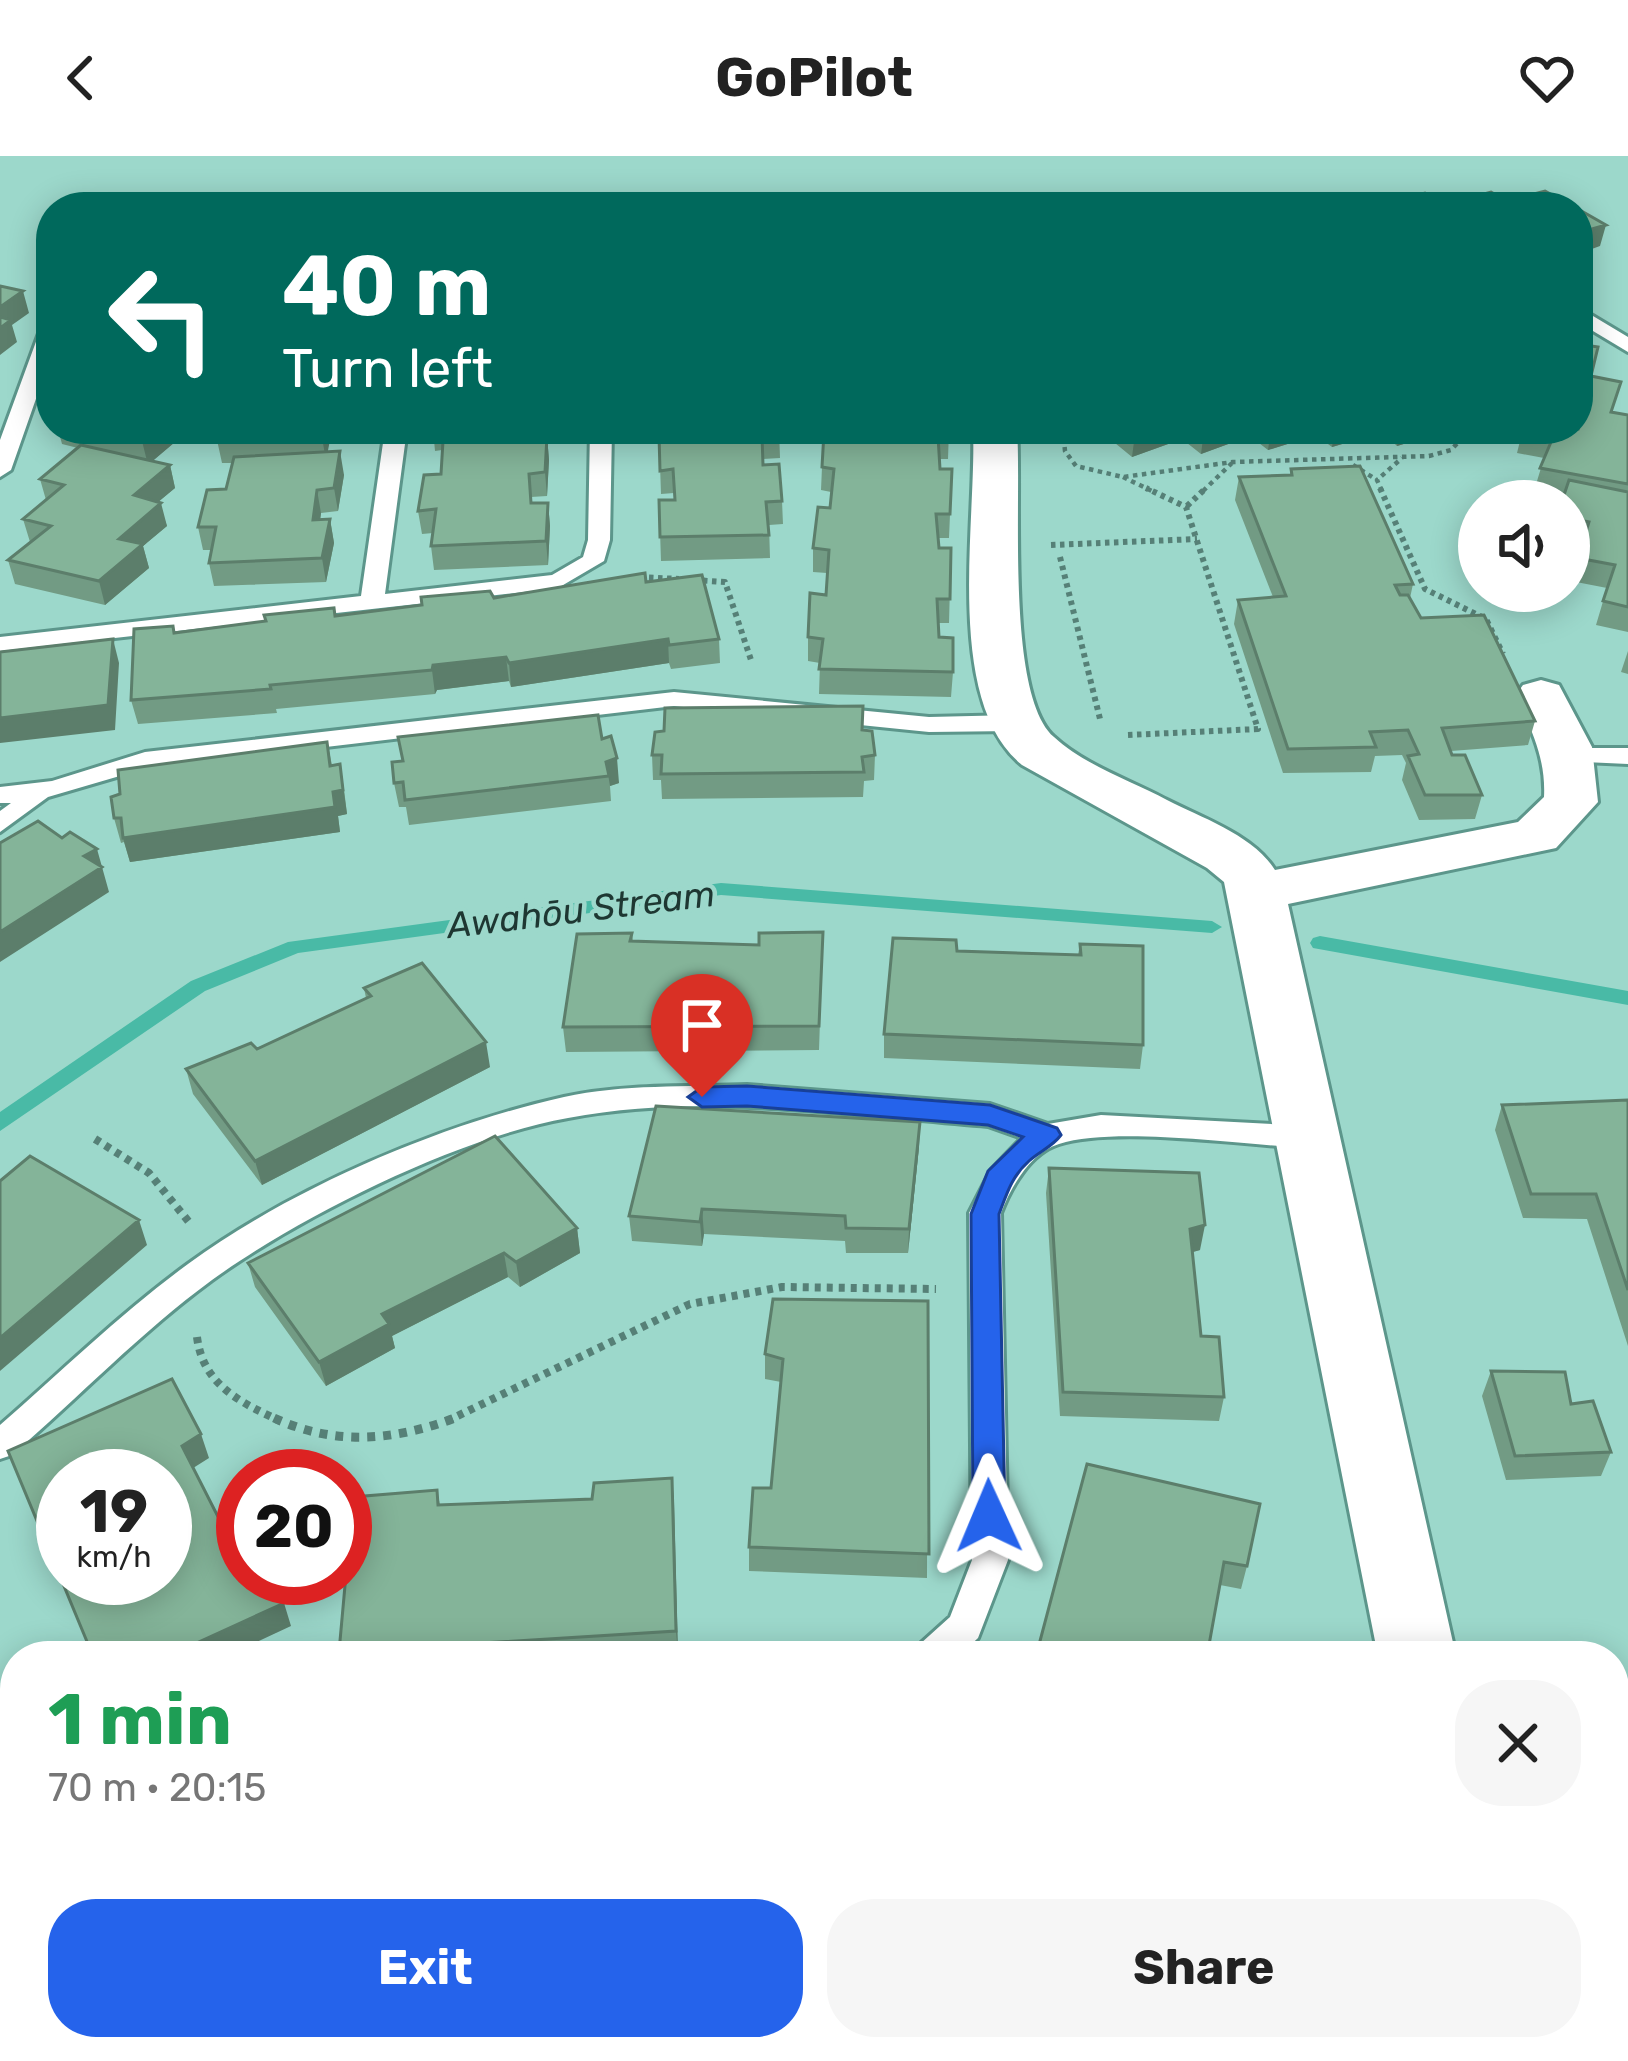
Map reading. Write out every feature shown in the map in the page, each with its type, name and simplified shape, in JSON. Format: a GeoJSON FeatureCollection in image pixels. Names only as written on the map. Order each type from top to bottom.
{"type":"FeatureCollection","features":[{"type":"Feature","properties":{"kind":"street"},"geometry":{"type":"LineString","coordinates":[[997,444],[1001,664],[1014,723],[1031,746],[1100,760],[1249,873],[1257,892],[1414,1641]]}},
{"type":"Feature","properties":{"kind":"street"},"geometry":{"type":"LineString","coordinates":[[1257,892],[1536,836],[1571,802],[1572,756],[1541,696]]}},
{"type":"Feature","properties":{"kind":"lane"},"geometry":{"type":"LineString","coordinates":[[1593,323],[1628,346]]}},
{"type":"Feature","properties":{"kind":"lane"},"geometry":{"type":"LineString","coordinates":[[0,470],[36,370]]}},
{"type":"Feature","properties":{"kind":"lane"},"geometry":{"type":"LineString","coordinates":[[372,603],[394,444]]}},
{"type":"Feature","properties":{"kind":"lane"},"geometry":{"type":"LineString","coordinates":[[0,644],[527,588],[583,570],[593,561],[599,540],[601,444]]}},
{"type":"Feature","properties":{"kind":"lane"},"geometry":{"type":"LineString","coordinates":[[0,824],[36,796],[91,774],[145,760],[674,699],[967,728],[1014,723]]}},
{"type":"Feature","properties":{"kind":"lane"},"geometry":{"type":"LineString","coordinates":[[1572,756],[1628,756]]}},
{"type":"Feature","properties":{"kind":"lane"},"geometry":{"type":"LineString","coordinates":[[0,796],[36,796]]}},
{"type":"Feature","properties":{"kind":"lane"},"geometry":{"type":"LineString","coordinates":[[0,1445],[200,1272],[285,1220],[389,1167],[497,1126],[568,1107],[747,1096],[990,1115],[1047,1135]]}},
{"type":"Feature","properties":{"kind":"lane"},"geometry":{"type":"LineString","coordinates":[[950,1641],[965,1627],[990,1560],[985,1214],[998,1178],[1047,1135],[1101,1126],[1308,1137]]}},
{"type":"Feature","properties":{"kind":"path"},"geometry":{"type":"LineString","coordinates":[[1057,545],[1100,760],[1258,729],[1186,507],[1123,477],[1076,466],[1064,444]]}},
{"type":"Feature","properties":{"kind":"path"},"geometry":{"type":"LineString","coordinates":[[1123,477],[1233,462],[1403,458],[1451,450],[1457,444]]}},
{"type":"Feature","properties":{"kind":"path"},"geometry":{"type":"LineString","coordinates":[[1377,480],[1403,458]]}},
{"type":"Feature","properties":{"kind":"path"},"geometry":{"type":"LineString","coordinates":[[1340,460],[1377,480],[1425,589],[1486,619],[1509,670],[1541,696]]}},
{"type":"Feature","properties":{"kind":"path"},"geometry":{"type":"LineString","coordinates":[[1186,507],[1233,462]]}},
{"type":"Feature","properties":{"kind":"path"},"geometry":{"type":"LineString","coordinates":[[996,544],[1197,539]]}},
{"type":"Feature","properties":{"kind":"path"},"geometry":{"type":"LineString","coordinates":[[583,570],[724,581],[762,693],[756,704]]}},
{"type":"Feature","properties":{"kind":"path"},"geometry":{"type":"LineString","coordinates":[[95,1138],[137,1160],[175,1196],[194,1231],[200,1272],[194,1307],[199,1363],[221,1388],[269,1420],[320,1435],[372,1438],[423,1432],[479,1412],[615,1337],[714,1298],[813,1282],[986,1291]]}},
{"type":"Feature","properties":{"kind":"building"},"geometry":{"type":"Polygon","coordinates":[[[0,286],[23,291],[0,307],[0,286]]]}},
{"type":"Feature","properties":{"kind":"building"},"geometry":{"type":"Polygon","coordinates":[[[1593,376],[1621,382],[1611,412],[1628,415],[1628,484],[1540,468],[1550,444],[1593,444],[1593,376]]]}},
{"type":"Feature","properties":{"kind":"building"},"geometry":{"type":"Polygon","coordinates":[[[443,444],[547,444],[545,472],[529,474],[531,503],[548,503],[546,541],[431,546],[436,509],[418,511],[424,475],[441,474],[443,444]]]}},
{"type":"Feature","properties":{"kind":"building"},"geometry":{"type":"Polygon","coordinates":[[[659,444],[762,444],[763,465],[779,464],[782,501],[766,502],[769,535],[660,537],[659,500],[675,500],[673,469],[660,471],[659,444]]]}},
{"type":"Feature","properties":{"kind":"building"},"geometry":{"type":"Polygon","coordinates":[[[823,444],[938,444],[940,469],[952,469],[950,514],[936,514],[939,548],[951,548],[950,599],[937,599],[939,637],[953,638],[953,672],[819,669],[823,639],[808,637],[810,593],[826,595],[829,550],[813,548],[818,507],[830,508],[834,469],[822,467],[823,444]]]}},
{"type":"Feature","properties":{"kind":"building"},"geometry":{"type":"Polygon","coordinates":[[[81,445],[170,465],[134,495],[161,503],[119,539],[143,544],[99,581],[8,560],[51,526],[23,519],[64,485],[40,479],[81,445]]]}},
{"type":"Feature","properties":{"kind":"building"},"geometry":{"type":"Polygon","coordinates":[[[340,451],[334,488],[317,490],[313,520],[330,519],[322,558],[209,563],[216,527],[198,527],[207,490],[226,489],[234,457],[340,451]]]}},
{"type":"Feature","properties":{"kind":"building"},"geometry":{"type":"Polygon","coordinates":[[[1360,466],[1413,584],[1395,585],[1400,595],[1408,595],[1421,618],[1484,615],[1535,721],[1442,728],[1452,755],[1465,755],[1482,795],[1425,795],[1408,756],[1419,754],[1408,730],[1370,732],[1376,747],[1288,749],[1238,600],[1286,596],[1239,477],[1360,466]]]}},
{"type":"Feature","properties":{"kind":"building"},"geometry":{"type":"Polygon","coordinates":[[[1590,484],[1628,492],[1628,607],[1603,601],[1615,565],[1590,560],[1590,484]]]}},
{"type":"Feature","properties":{"kind":"building"},"geometry":{"type":"Polygon","coordinates":[[[645,573],[646,582],[702,575],[719,639],[669,645],[668,639],[509,663],[506,657],[433,665],[432,670],[270,685],[271,689],[131,700],[134,629],[173,626],[174,633],[266,621],[264,615],[334,608],[335,616],[422,605],[421,597],[490,591],[494,598],[645,573]]]}},
{"type":"Feature","properties":{"kind":"building"},"geometry":{"type":"Polygon","coordinates":[[[113,639],[108,705],[0,718],[0,652],[113,639]]]}},
{"type":"Feature","properties":{"kind":"building"},"geometry":{"type":"Polygon","coordinates":[[[863,706],[862,730],[872,731],[875,755],[862,757],[864,772],[661,774],[662,755],[652,755],[655,732],[664,731],[665,708],[863,706]]]}},
{"type":"Feature","properties":{"kind":"building"},"geometry":{"type":"Polygon","coordinates":[[[598,715],[602,739],[611,736],[617,758],[606,762],[609,776],[405,800],[403,782],[394,783],[392,762],[403,761],[398,737],[598,715]]]}},
{"type":"Feature","properties":{"kind":"building"},"geometry":{"type":"Polygon","coordinates":[[[327,742],[330,766],[340,764],[343,790],[333,792],[335,807],[123,838],[121,818],[114,818],[111,797],[120,794],[118,770],[327,742]]]}},
{"type":"Feature","properties":{"kind":"building"},"geometry":{"type":"Polygon","coordinates":[[[38,821],[62,838],[70,832],[97,849],[84,856],[102,867],[0,932],[0,843],[38,821]]]}},
{"type":"Feature","properties":{"kind":"building"},"geometry":{"type":"Polygon","coordinates":[[[823,932],[819,1026],[563,1027],[577,934],[632,933],[630,941],[759,945],[759,933],[823,932]]]}},
{"type":"Feature","properties":{"kind":"building"},"geometry":{"type":"Polygon","coordinates":[[[893,938],[956,940],[957,951],[1081,955],[1080,944],[1143,946],[1143,1045],[884,1034],[893,938]]]}},
{"type":"Feature","properties":{"kind":"building"},"geometry":{"type":"Polygon","coordinates":[[[422,963],[486,1042],[255,1161],[186,1069],[251,1043],[257,1049],[371,996],[364,988],[422,963]]]}},
{"type":"Feature","properties":{"kind":"building"},"geometry":{"type":"Polygon","coordinates":[[[1628,1100],[1628,1290],[1596,1194],[1531,1194],[1502,1105],[1628,1100]]]}},
{"type":"Feature","properties":{"kind":"building"},"geometry":{"type":"Polygon","coordinates":[[[656,1106],[920,1122],[909,1229],[846,1228],[845,1216],[702,1209],[700,1222],[629,1216],[656,1106]]]}},
{"type":"Feature","properties":{"kind":"building"},"geometry":{"type":"Polygon","coordinates":[[[495,1136],[577,1228],[516,1262],[504,1253],[382,1314],[389,1324],[319,1362],[248,1263],[495,1136]]]}},
{"type":"Feature","properties":{"kind":"building"},"geometry":{"type":"Polygon","coordinates":[[[30,1156],[139,1220],[0,1338],[0,1181],[30,1156]]]}},
{"type":"Feature","properties":{"kind":"building"},"geometry":{"type":"Polygon","coordinates":[[[1049,1168],[1199,1173],[1205,1225],[1190,1229],[1201,1336],[1219,1337],[1224,1397],[1063,1392],[1049,1168]]]}},
{"type":"Feature","properties":{"kind":"building"},"geometry":{"type":"Polygon","coordinates":[[[773,1299],[928,1301],[929,1554],[749,1547],[753,1488],[771,1488],[783,1359],[765,1354],[773,1299]]]}},
{"type":"Feature","properties":{"kind":"building"},"geometry":{"type":"Polygon","coordinates":[[[1491,1371],[1565,1372],[1571,1404],[1593,1401],[1611,1452],[1515,1456],[1491,1371]]]}},
{"type":"Feature","properties":{"kind":"building"},"geometry":{"type":"Polygon","coordinates":[[[172,1379],[201,1434],[182,1446],[36,1449],[36,1519],[8,1451],[172,1379]]]}},
{"type":"Feature","properties":{"kind":"building"},"geometry":{"type":"Polygon","coordinates":[[[1087,1464],[1260,1504],[1247,1566],[1224,1562],[1210,1641],[1040,1641],[1087,1464]]]}},
{"type":"Feature","properties":{"kind":"building"},"geometry":{"type":"Polygon","coordinates":[[[192,1466],[216,1513],[216,1605],[280,1605],[201,1641],[87,1641],[72,1605],[192,1605],[192,1466]]]}},
{"type":"Feature","properties":{"kind":"building"},"geometry":{"type":"Polygon","coordinates":[[[672,1478],[676,1631],[516,1641],[340,1641],[343,1605],[372,1605],[372,1495],[437,1490],[438,1505],[592,1499],[594,1483],[672,1478]]]}},
{"type":"Feature","properties":{"kind":"waterway","name":"Awahōu Stream"},"geometry":{"type":"LineString","coordinates":[[0,1123],[198,986],[295,947],[721,889],[1212,927]]}},
{"type":"Feature","properties":{"kind":"waterway"},"geometry":{"type":"LineString","coordinates":[[1320,943],[1628,998]]}},
{"type":"Feature","properties":{"kind":"route"},"geometry":{"type":"LineString","coordinates":[[702,1097],[747,1096],[990,1115],[1047,1135],[998,1178],[985,1214],[989,1516]]}}]}
